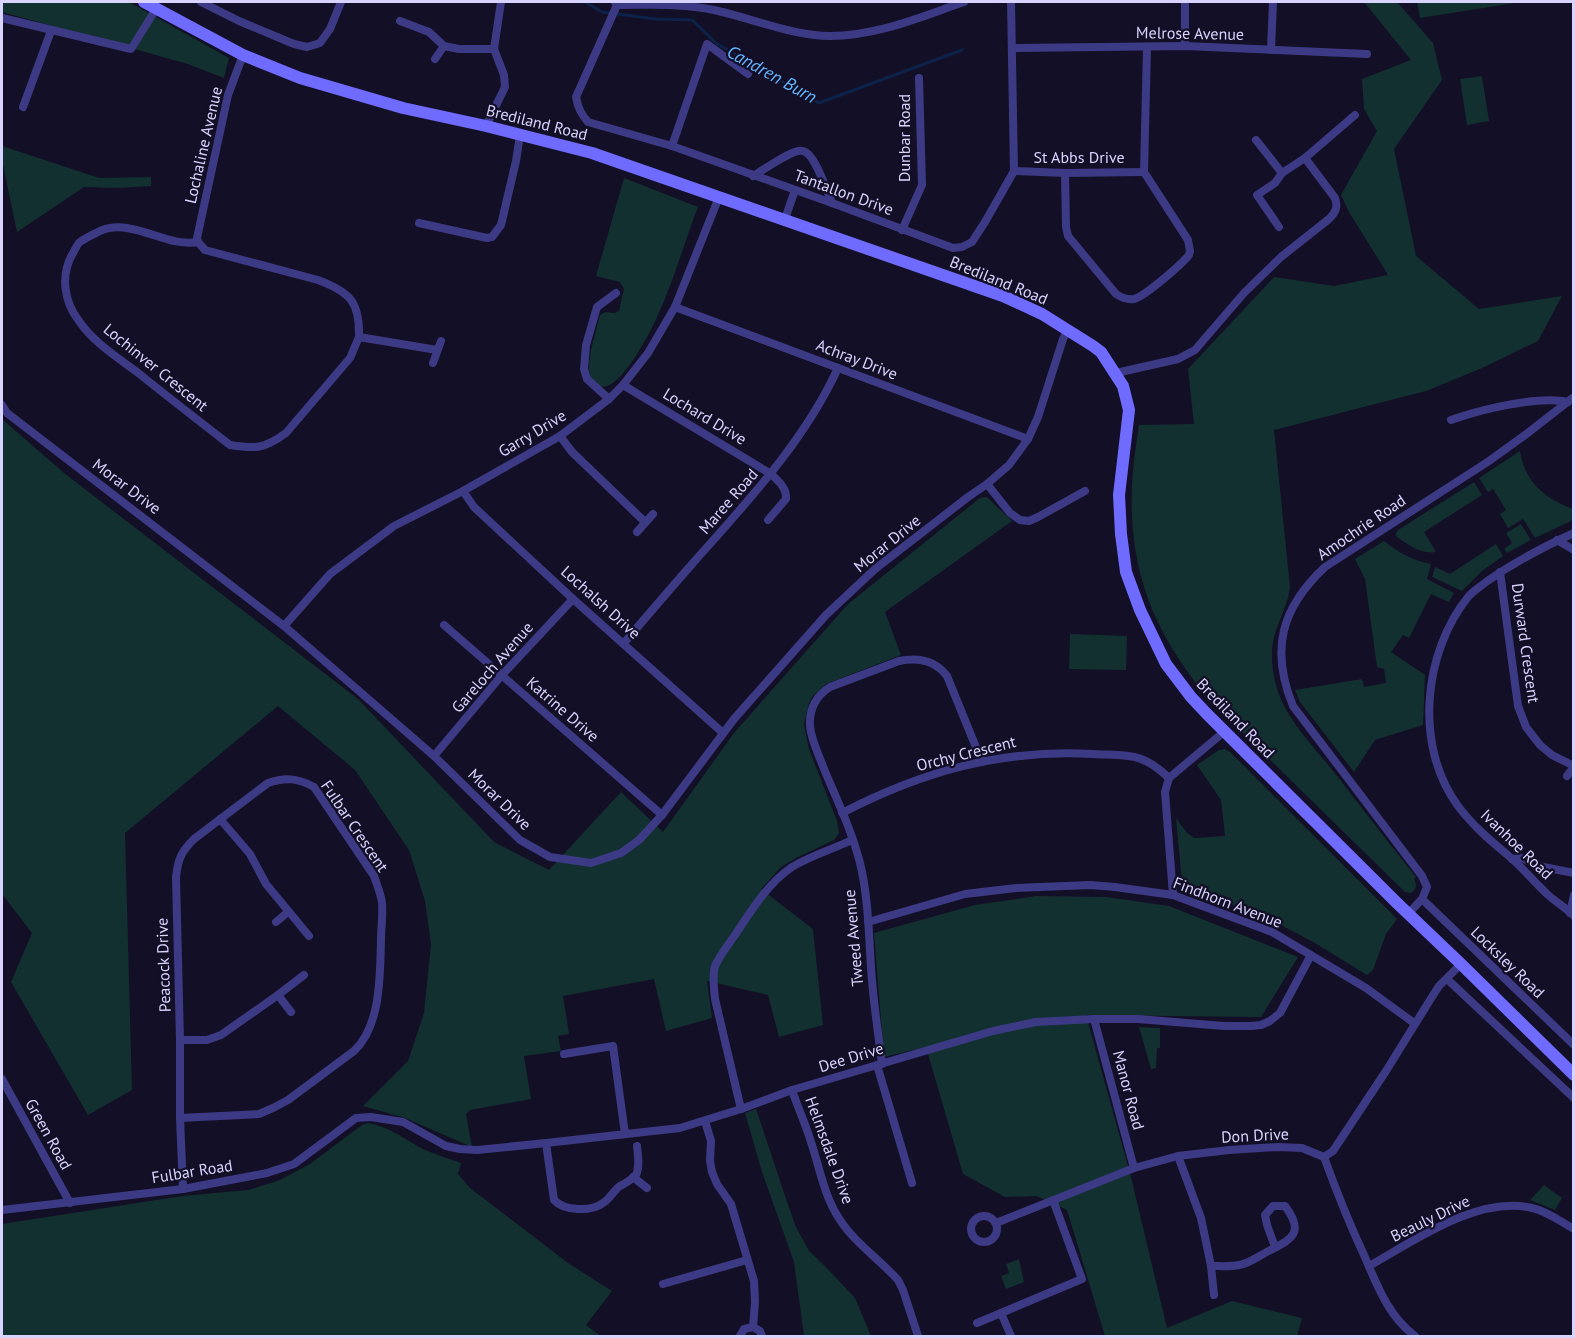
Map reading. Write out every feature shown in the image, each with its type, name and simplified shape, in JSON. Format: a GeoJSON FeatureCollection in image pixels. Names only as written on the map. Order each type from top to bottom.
{"type":"FeatureCollection","features":[{"type":"Feature","properties":{"kind":"street","name":"Brediland Road"},"geometry":{"type":"LineString","coordinates":[[144,2],[243,55],[300,78],[403,108],[592,153],[1003,296],[1042,314],[1101,352],[1123,386],[1129,410],[1119,495],[1126,572],[1140,610],[1166,664],[1191,697],[1574,1076]]}},
{"type":"Feature","properties":{"kind":"street"},"geometry":{"type":"LineString","coordinates":[[201,2],[239,21],[294,44],[307,47],[320,42],[330,29],[341,2]]}},
{"type":"Feature","properties":{"kind":"street"},"geometry":{"type":"LineString","coordinates":[[486,126],[505,87],[504,75],[494,49],[501,2]]}},
{"type":"Feature","properties":{"kind":"street"},"geometry":{"type":"LineString","coordinates":[[615,5],[692,6],[804,33],[828,36],[867,33],[964,2]]}},
{"type":"Feature","properties":{"kind":"street"},"geometry":{"type":"LineString","coordinates":[[1011,2],[1014,171]]}},
{"type":"Feature","properties":{"kind":"street"},"geometry":{"type":"LineString","coordinates":[[1185,2],[1185,46]]}},
{"type":"Feature","properties":{"kind":"street"},"geometry":{"type":"LineString","coordinates":[[1270,50],[1274,2]]}},
{"type":"Feature","properties":{"kind":"street","name":"Tantallon Drive"},"geometry":{"type":"LineString","coordinates":[[615,5],[576,97],[578,107],[588,122],[672,146],[953,248],[972,242],[1014,171]]}},
{"type":"Feature","properties":{"kind":"street"},"geometry":{"type":"LineString","coordinates":[[2,18],[131,49],[156,9]]}},
{"type":"Feature","properties":{"kind":"street"},"geometry":{"type":"LineString","coordinates":[[400,21],[429,32],[444,46],[459,49],[494,49]]}},
{"type":"Feature","properties":{"kind":"street"},"geometry":{"type":"LineString","coordinates":[[23,107],[51,31]]}},
{"type":"Feature","properties":{"kind":"street"},"geometry":{"type":"LineString","coordinates":[[672,146],[706,44],[748,74]]}},
{"type":"Feature","properties":{"kind":"street"},"geometry":{"type":"LineString","coordinates":[[435,59],[444,46]]}},
{"type":"Feature","properties":{"kind":"street","name":"Melrose Avenue"},"geometry":{"type":"LineString","coordinates":[[1013,48],[1185,46],[1366,54]]}},
{"type":"Feature","properties":{"kind":"street"},"geometry":{"type":"LineString","coordinates":[[1065,173],[1068,236],[1121,298],[1140,297],[1186,259],[1190,251],[1188,240],[1144,172],[1147,47]]}},
{"type":"Feature","properties":{"kind":"street","name":"Lochaline Avenue"},"geometry":{"type":"LineString","coordinates":[[198,242],[228,95],[243,55]]}},
{"type":"Feature","properties":{"kind":"street","name":"Dunbar Road"},"geometry":{"type":"LineString","coordinates":[[903,230],[922,185],[919,78]]}},
{"type":"Feature","properties":{"kind":"street"},"geometry":{"type":"LineString","coordinates":[[1279,227],[1257,195],[1275,183],[1282,173],[1305,158],[1355,116]]}},
{"type":"Feature","properties":{"kind":"street"},"geometry":{"type":"LineString","coordinates":[[419,223],[487,238],[492,237],[501,225],[520,135]]}},
{"type":"Feature","properties":{"kind":"street"},"geometry":{"type":"LineString","coordinates":[[1256,140],[1282,173]]}},
{"type":"Feature","properties":{"kind":"street"},"geometry":{"type":"LineString","coordinates":[[753,176],[796,151],[806,151],[811,155],[832,203]]}},
{"type":"Feature","properties":{"kind":"street"},"geometry":{"type":"LineString","coordinates":[[1116,373],[1178,359],[1195,350],[1244,293],[1281,257],[1335,213],[1337,206],[1335,198],[1305,158]]}},
{"type":"Feature","properties":{"kind":"street","name":"St Abbs Drive"},"geometry":{"type":"LineString","coordinates":[[1014,171],[1144,172]]}},
{"type":"Feature","properties":{"kind":"street"},"geometry":{"type":"LineString","coordinates":[[785,219],[795,190]]}},
{"type":"Feature","properties":{"kind":"street","name":"Garry Drive"},"geometry":{"type":"LineString","coordinates":[[285,626],[330,574],[394,526],[463,491],[560,436],[609,399],[648,353],[675,306],[719,197]]}},
{"type":"Feature","properties":{"kind":"street","name":"Lochinver Crescent"},"geometry":{"type":"LineString","coordinates":[[130,229],[168,240],[191,244],[198,242],[205,250],[336,286],[354,303],[359,337],[350,358],[286,433],[254,448],[230,446],[102,345],[79,322],[68,304],[65,282],[68,263],[79,242],[102,230],[130,229]]}},
{"type":"Feature","properties":{"kind":"street"},"geometry":{"type":"LineString","coordinates":[[609,399],[587,380],[584,369],[586,345],[597,307],[616,293]]}},
{"type":"Feature","properties":{"kind":"street","name":"Achray Drive"},"geometry":{"type":"LineString","coordinates":[[675,306],[1028,439]]}},
{"type":"Feature","properties":{"kind":"street","name":"Morar Drive"},"geometry":{"type":"LineString","coordinates":[[2,405],[7,413],[285,626],[434,756],[520,840],[550,857],[591,863],[621,853],[639,840],[662,815],[723,733],[826,615],[875,569],[1009,465],[1028,439],[1038,417],[1068,329]]}},
{"type":"Feature","properties":{"kind":"street"},"geometry":{"type":"LineString","coordinates":[[359,337],[439,346],[433,363]]}},
{"type":"Feature","properties":{"kind":"street","name":"Maree Road"},"geometry":{"type":"LineString","coordinates":[[624,643],[771,474],[826,395],[838,368]]}},
{"type":"Feature","properties":{"kind":"street","name":"Lochard Drive"},"geometry":{"type":"LineString","coordinates":[[622,385],[771,474]]}},
{"type":"Feature","properties":{"kind":"street"},"geometry":{"type":"LineString","coordinates":[[1450,420],[1505,405],[1571,399]]}},
{"type":"Feature","properties":{"kind":"street","name":"Amochrie Road"},"geometry":{"type":"LineString","coordinates":[[1422,899],[1427,887],[1422,876],[1293,706],[1284,686],[1281,666],[1284,626],[1309,582],[1325,567],[1489,461],[1571,399]]}},
{"type":"Feature","properties":{"kind":"street"},"geometry":{"type":"LineString","coordinates":[[560,436],[572,452],[645,522]]}},
{"type":"Feature","properties":{"kind":"street"},"geometry":{"type":"LineString","coordinates":[[768,520],[786,499],[785,489],[771,474]]}},
{"type":"Feature","properties":{"kind":"street"},"geometry":{"type":"LineString","coordinates":[[987,484],[1010,513],[1020,520],[1029,521],[1084,491]]}},
{"type":"Feature","properties":{"kind":"street","name":"Lochalsh Drive"},"geometry":{"type":"LineString","coordinates":[[463,491],[474,507],[723,733]]}},
{"type":"Feature","properties":{"kind":"street"},"geometry":{"type":"LineString","coordinates":[[637,532],[653,514]]}},
{"type":"Feature","properties":{"kind":"street","name":"Ivanhoe Road"},"geometry":{"type":"LineString","coordinates":[[1572,914],[1481,833],[1458,806],[1445,785],[1435,757],[1430,726],[1431,685],[1437,657],[1449,625],[1469,595],[1500,572],[1574,533]]}},
{"type":"Feature","properties":{"kind":"street"},"geometry":{"type":"LineString","coordinates":[[1557,540],[1574,550]]}},
{"type":"Feature","properties":{"kind":"street","name":"Durward Crescent"},"geometry":{"type":"LineString","coordinates":[[1500,572],[1518,706],[1526,727],[1540,745],[1552,755],[1574,766],[1567,776]]}},
{"type":"Feature","properties":{"kind":"street","name":"Gareloch Avenue"},"geometry":{"type":"LineString","coordinates":[[434,756],[502,675],[573,599]]}},
{"type":"Feature","properties":{"kind":"street","name":"Katrine Drive"},"geometry":{"type":"LineString","coordinates":[[444,625],[662,815]]}},
{"type":"Feature","properties":{"kind":"street","name":"Tweed Avenue"},"geometry":{"type":"LineString","coordinates":[[912,1183],[879,1064],[868,922],[860,864],[813,741],[810,713],[821,693],[830,687],[899,661],[927,660],[942,669],[982,762]]}},
{"type":"Feature","properties":{"kind":"street"},"geometry":{"type":"LineString","coordinates":[[1173,895],[1165,792],[1169,778],[1225,731]]}},
{"type":"Feature","properties":{"kind":"street","name":"Orchy Crescent"},"geometry":{"type":"LineString","coordinates":[[842,813],[897,787],[942,771],[1026,754],[1127,756],[1144,759],[1158,767],[1169,778]]}},
{"type":"Feature","properties":{"kind":"street","name":"Fulbar Crescent"},"geometry":{"type":"LineString","coordinates":[[180,1118],[259,1114],[288,1100],[359,1046],[369,1030],[375,1011],[380,974],[382,902],[374,876],[314,787],[292,778],[268,783]]}},
{"type":"Feature","properties":{"kind":"street","name":"Peacock Drive"},"geometry":{"type":"LineString","coordinates":[[183,1189],[176,877],[178,860],[190,844],[268,783]]}},
{"type":"Feature","properties":{"kind":"street"},"geometry":{"type":"LineString","coordinates":[[220,819],[250,854],[266,884],[309,936]]}},
{"type":"Feature","properties":{"kind":"street"},"geometry":{"type":"LineString","coordinates":[[741,1109],[715,999],[713,980],[715,967],[743,923],[777,880],[800,863],[852,840]]}},
{"type":"Feature","properties":{"kind":"street"},"geometry":{"type":"LineString","coordinates":[[1512,859],[1522,858],[1538,866],[1574,873]]}},
{"type":"Feature","properties":{"kind":"street","name":"Findhorn Avenue"},"geometry":{"type":"LineString","coordinates":[[868,922],[965,894],[1016,888],[1115,886],[1173,895],[1272,932],[1366,988],[1414,1023]]}},
{"type":"Feature","properties":{"kind":"street"},"geometry":{"type":"LineString","coordinates":[[1572,914],[1574,895]]}},
{"type":"Feature","properties":{"kind":"street"},"geometry":{"type":"LineString","coordinates":[[1408,914],[1422,899]]}},
{"type":"Feature","properties":{"kind":"street","name":"Locksley Road"},"geometry":{"type":"LineString","coordinates":[[1422,899],[1574,1046]]}},
{"type":"Feature","properties":{"kind":"street"},"geometry":{"type":"LineString","coordinates":[[276,922],[288,912]]}},
{"type":"Feature","properties":{"kind":"street","name":"Dee Drive"},"geometry":{"type":"LineString","coordinates":[[371,1117],[403,1122],[446,1146],[477,1150],[680,1128],[792,1090],[993,1030],[1036,1022],[1138,1019],[1224,1026],[1261,1025],[1280,1013],[1311,955]]}},
{"type":"Feature","properties":{"kind":"street"},"geometry":{"type":"LineString","coordinates":[[1415,1336],[1402,1325],[1383,1299],[1348,1220],[1324,1157],[1333,1151],[1439,986],[1461,964]]}},
{"type":"Feature","properties":{"kind":"street"},"geometry":{"type":"LineString","coordinates":[[180,1040],[214,1038],[304,975]]}},
{"type":"Feature","properties":{"kind":"street"},"geometry":{"type":"LineString","coordinates":[[1447,979],[1574,1098]]}},
{"type":"Feature","properties":{"kind":"street"},"geometry":{"type":"LineString","coordinates":[[278,995],[291,1012]]}},
{"type":"Feature","properties":{"kind":"street","name":"Manor Road"},"geometry":{"type":"LineString","coordinates":[[1094,1019],[1134,1168]]}},
{"type":"Feature","properties":{"kind":"street"},"geometry":{"type":"LineString","coordinates":[[564,1054],[613,1046],[625,1134]]}},
{"type":"Feature","properties":{"kind":"street","name":"Green Road"},"geometry":{"type":"LineString","coordinates":[[2,1079],[70,1203]]}},
{"type":"Feature","properties":{"kind":"street","name":"Helmsdale Drive"},"geometry":{"type":"LineString","coordinates":[[792,1090],[831,1204],[848,1230],[898,1280],[918,1336]]}},
{"type":"Feature","properties":{"kind":"street","name":"Fulbar Road"},"geometry":{"type":"LineString","coordinates":[[2,1210],[183,1189],[252,1177],[294,1164],[356,1118],[371,1117]]}},
{"type":"Feature","properties":{"kind":"street"},"geometry":{"type":"LineString","coordinates":[[705,1121],[711,1141],[712,1173],[731,1204],[754,1281],[753,1327]]}},
{"type":"Feature","properties":{"kind":"street"},"geometry":{"type":"LineString","coordinates":[[546,1143],[554,1200],[562,1206],[577,1208],[595,1207],[607,1200],[616,1189],[636,1174],[637,1146]]}},
{"type":"Feature","properties":{"kind":"street","name":"Don Drive"},"geometry":{"type":"LineString","coordinates":[[996,1223],[1134,1168],[1178,1156],[1278,1146],[1302,1148],[1324,1157]]}},
{"type":"Feature","properties":{"kind":"street"},"geometry":{"type":"LineString","coordinates":[[1178,1156],[1201,1218],[1211,1266],[1214,1295]]}},
{"type":"Feature","properties":{"kind":"street"},"geometry":{"type":"LineString","coordinates":[[633,1177],[647,1188]]}},
{"type":"Feature","properties":{"kind":"street"},"geometry":{"type":"LineString","coordinates":[[977,1323],[1082,1279],[1053,1200]]}},
{"type":"Feature","properties":{"kind":"street"},"geometry":{"type":"LineString","coordinates":[[1211,1266],[1241,1265],[1275,1248],[1286,1242],[1294,1233],[1295,1226],[1293,1217],[1285,1206],[1274,1206],[1265,1215],[1275,1248]]}},
{"type":"Feature","properties":{"kind":"street","name":"Beauly Drive"},"geometry":{"type":"LineString","coordinates":[[1369,1266],[1457,1218],[1477,1210],[1512,1206],[1533,1208],[1574,1229]]}},
{"type":"Feature","properties":{"kind":"street"},"geometry":{"type":"LineString","coordinates":[[663,1284],[747,1260]]}},
{"type":"Feature","properties":{"kind":"street"},"geometry":{"type":"LineString","coordinates":[[1001,1313],[1011,1336]]}},
{"type":"Feature","properties":{"kind":"street"},"geometry":{"type":"LineString","coordinates":[[740,1336],[744,1329],[753,1327],[760,1331],[762,1336]]}},
{"type":"Feature","properties":{"kind":"green space"},"geometry":{"type":"Polygon","coordinates":[[[2,2],[129,2],[229,58],[224,78],[188,64],[2,12],[2,2]]]}},
{"type":"Feature","properties":{"kind":"green space"},"geometry":{"type":"Polygon","coordinates":[[[1364,2],[1397,2],[1433,43],[1442,80],[1394,149],[1416,256],[1479,309],[1562,296],[1538,341],[1482,368],[1426,391],[1274,430],[1290,587],[1272,647],[1277,689],[1289,715],[1301,732],[1416,877],[1414,879],[1416,885],[1411,893],[1405,892],[1211,702],[1191,677],[1160,627],[1149,601],[1140,574],[1132,516],[1132,477],[1139,425],[1194,424],[1188,369],[1274,277],[1334,286],[1388,275],[1341,195],[1377,131],[1364,109],[1362,79],[1411,60],[1364,2]]]}},
{"type":"Feature","properties":{"kind":"green space"},"geometry":{"type":"Polygon","coordinates":[[[1417,2],[1521,2],[1420,18],[1417,2]]]}},
{"type":"Feature","properties":{"kind":"green space"},"geometry":{"type":"Polygon","coordinates":[[[1482,76],[1489,121],[1467,125],[1460,79],[1482,76]]]}},
{"type":"Feature","properties":{"kind":"green space"},"geometry":{"type":"Polygon","coordinates":[[[2,146],[99,178],[151,177],[151,186],[84,187],[17,232],[2,160],[2,146]]]}},
{"type":"Feature","properties":{"kind":"green space"},"geometry":{"type":"Polygon","coordinates":[[[624,178],[698,207],[654,324],[625,371],[610,385],[603,387],[591,377],[589,362],[591,348],[600,315],[605,312],[619,311],[624,289],[620,282],[596,276],[624,178]]]}},
{"type":"Feature","properties":{"kind":"green space"},"geometry":{"type":"Polygon","coordinates":[[[2,419],[64,473],[358,699],[494,842],[549,870],[621,792],[663,832],[734,733],[848,604],[980,498],[988,498],[1012,521],[885,612],[901,655],[826,684],[809,703],[804,724],[809,749],[837,821],[839,833],[834,840],[781,867],[761,889],[813,929],[823,1025],[779,1037],[768,995],[707,981],[712,1018],[666,1031],[654,979],[563,996],[569,1034],[558,1036],[561,1051],[524,1056],[531,1099],[470,1110],[466,1114],[472,1147],[405,1118],[363,1106],[408,1061],[424,1013],[431,944],[425,901],[409,850],[355,770],[278,706],[125,833],[132,1090],[88,1115],[11,982],[32,933],[2,894],[2,419]]]}},
{"type":"Feature","properties":{"kind":"green space"},"geometry":{"type":"Polygon","coordinates":[[[1520,451],[1526,472],[1538,488],[1553,500],[1573,509],[1573,520],[1535,538],[1523,519],[1508,528],[1500,514],[1506,510],[1493,489],[1488,492],[1479,478],[1520,451]]]}},
{"type":"Feature","properties":{"kind":"green space"},"geometry":{"type":"Polygon","coordinates":[[[1474,482],[1482,495],[1424,532],[1436,552],[1420,550],[1396,536],[1398,530],[1474,482]]]}},
{"type":"Feature","properties":{"kind":"green space"},"geometry":{"type":"Polygon","coordinates":[[[1521,524],[1531,540],[1507,553],[1504,549],[1512,543],[1506,533],[1521,524]]]}},
{"type":"Feature","properties":{"kind":"green space"},"geometry":{"type":"Polygon","coordinates":[[[1384,541],[1406,556],[1431,564],[1427,579],[1454,593],[1449,602],[1431,594],[1409,638],[1403,635],[1391,652],[1425,675],[1423,725],[1375,740],[1354,772],[1300,702],[1295,690],[1362,679],[1364,687],[1386,683],[1384,669],[1377,667],[1365,579],[1355,559],[1384,541]]]}},
{"type":"Feature","properties":{"kind":"green space"},"geometry":{"type":"Polygon","coordinates":[[[1496,544],[1503,556],[1482,571],[1462,591],[1432,577],[1435,567],[1450,574],[1496,544]]]}},
{"type":"Feature","properties":{"kind":"green space"},"geometry":{"type":"Polygon","coordinates":[[[1070,634],[1127,636],[1126,670],[1069,669],[1070,634]]]}},
{"type":"Feature","properties":{"kind":"green space"},"geometry":{"type":"Polygon","coordinates":[[[1225,749],[1397,919],[1386,934],[1373,970],[1367,975],[1315,943],[1264,916],[1185,888],[1182,882],[1176,818],[1187,833],[1194,838],[1225,836],[1221,800],[1197,765],[1219,750],[1225,749]]]}},
{"type":"Feature","properties":{"kind":"green space"},"geometry":{"type":"Polygon","coordinates":[[[1036,896],[1106,897],[1169,906],[1298,957],[1261,1017],[1086,1015],[1131,1177],[1167,1328],[1232,1301],[1302,1318],[1297,1336],[1105,1336],[1067,1210],[1037,1196],[1005,1197],[963,1174],[926,1047],[884,1057],[874,933],[975,905],[1036,896]]]}},
{"type":"Feature","properties":{"kind":"green space"},"geometry":{"type":"Polygon","coordinates":[[[1139,1027],[1160,1028],[1160,1048],[1157,1048],[1156,1068],[1151,1069],[1139,1027]]]}},
{"type":"Feature","properties":{"kind":"green space"},"geometry":{"type":"Polygon","coordinates":[[[756,1109],[796,1227],[809,1251],[855,1298],[871,1336],[804,1336],[794,1262],[762,1172],[745,1113],[756,1109]]]}},
{"type":"Feature","properties":{"kind":"green space"},"geometry":{"type":"Polygon","coordinates":[[[368,1123],[391,1130],[425,1150],[461,1163],[458,1174],[470,1188],[568,1263],[612,1291],[586,1325],[601,1336],[2,1336],[2,1224],[182,1196],[248,1190],[280,1180],[310,1164],[362,1125],[368,1123]]]}},
{"type":"Feature","properties":{"kind":"green space"},"geometry":{"type":"Polygon","coordinates":[[[1544,1185],[1562,1198],[1555,1210],[1530,1200],[1544,1185]]]}},
{"type":"Feature","properties":{"kind":"green space"},"geometry":{"type":"Polygon","coordinates":[[[1019,1259],[1024,1282],[1006,1289],[1001,1276],[1009,1273],[1006,1264],[1019,1259]]]}},
{"type":"Feature","properties":{"kind":"waterway","name":"Candren Burn"},"geometry":{"type":"LineString","coordinates":[[585,2],[602,12],[656,19],[692,20],[716,43],[819,103],[962,50]]}}]}
